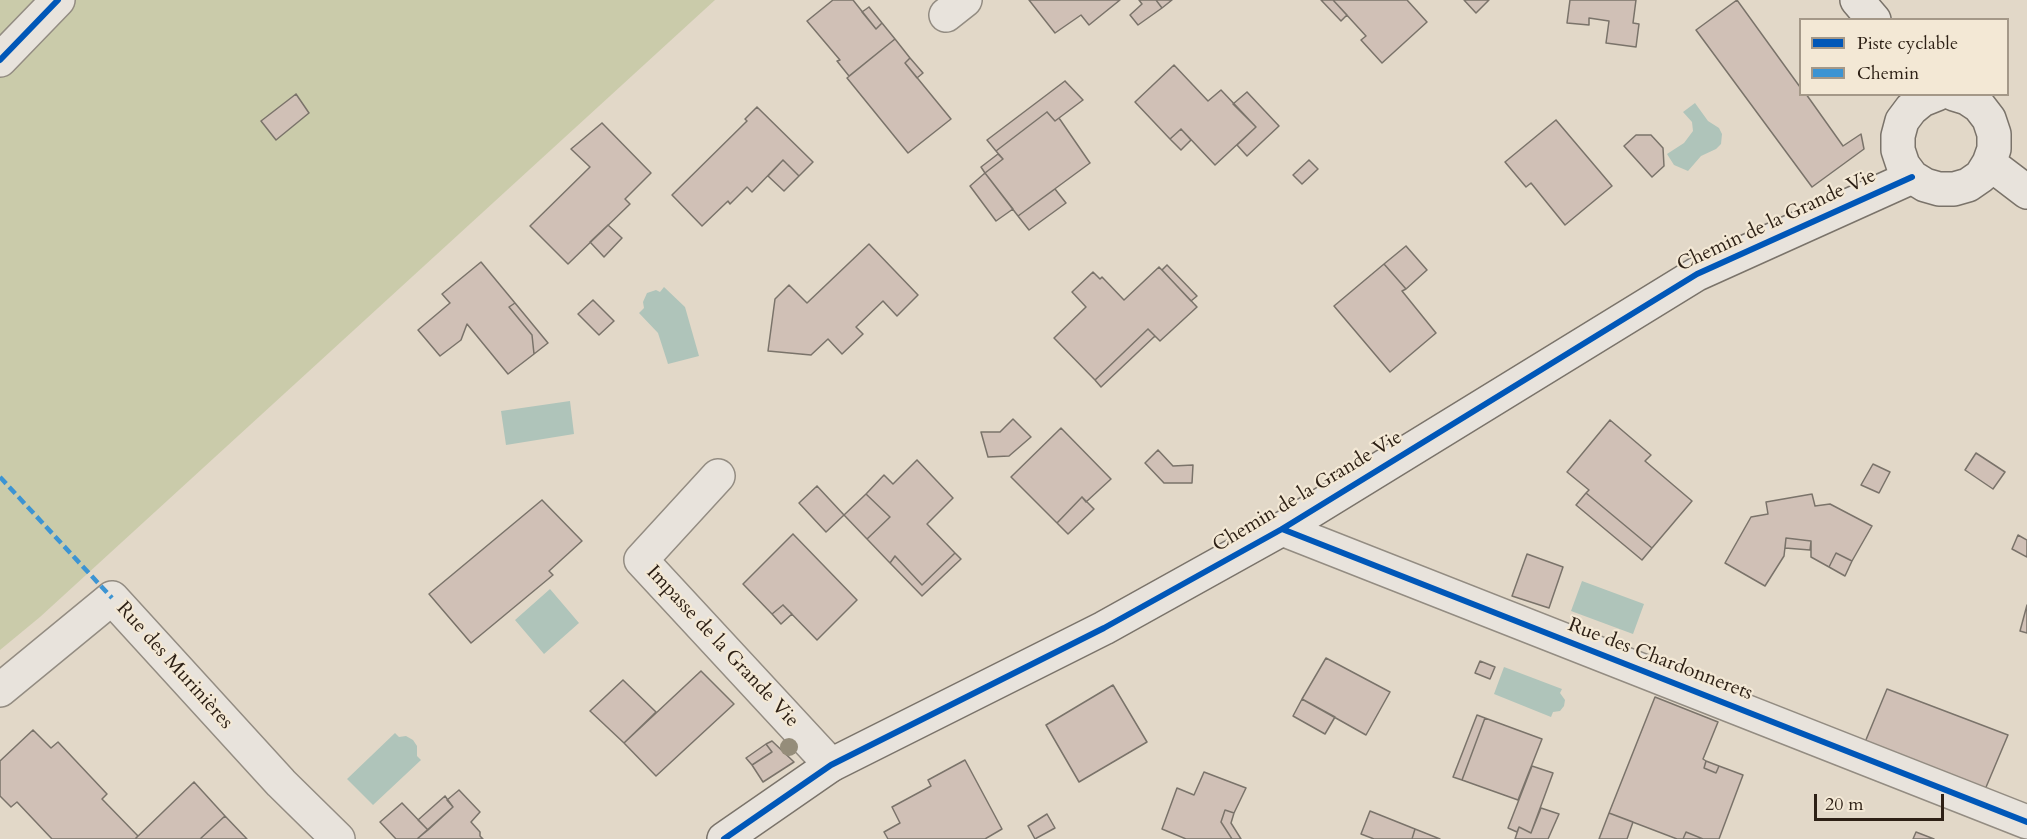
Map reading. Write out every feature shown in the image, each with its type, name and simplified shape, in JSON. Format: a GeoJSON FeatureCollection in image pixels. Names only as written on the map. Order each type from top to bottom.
{"type":"FeatureCollection","features":[{"type":"Feature","properties":{"kind":"street"},"geometry":{"type":"LineString","coordinates":[[0,60],[58,0]]}},
{"type":"Feature","properties":{"kind":"street"},"geometry":{"type":"LineString","coordinates":[[1857,0],[1872,18]]}},
{"type":"Feature","properties":{"kind":"street"},"geometry":{"type":"LineString","coordinates":[[1926,96],[1911,109],[1902,121],[1898,136],[1898,150],[1903,165],[1912,177],[1924,185],[1939,189],[1954,189],[1981,176],[1994,149],[1994,134],[1989,119],[1979,106],[1960,96]]}},
{"type":"Feature","properties":{"kind":"street"},"geometry":{"type":"LineString","coordinates":[[1989,163],[2027,192]]}},
{"type":"Feature","properties":{"kind":"street","name":"Chemin de la Grande Vie"},"geometry":{"type":"LineString","coordinates":[[724,839],[831,765],[1104,628],[1282,529],[1697,274],[1912,177]]}},
{"type":"Feature","properties":{"kind":"street","name":"Impasse de la Grande Vie"},"geometry":{"type":"LineString","coordinates":[[718,477],[641,561],[831,765]]}},
{"type":"Feature","properties":{"kind":"street","name":"Rue des Chardonnerets"},"geometry":{"type":"LineString","coordinates":[[1282,529],[2027,822]]}},
{"type":"Feature","properties":{"kind":"street","name":"Rue des Murinières"},"geometry":{"type":"LineString","coordinates":[[0,690],[112,598],[281,783],[338,839]]}},
{"type":"Feature","properties":{"kind":"green space"},"geometry":{"type":"Polygon","coordinates":[[[0,0],[715,0],[40,617],[0,650],[0,0]]]}},
{"type":"Feature","properties":{"kind":"shaded area"},"geometry":{"type":"Polygon","coordinates":[[[1695,103],[1708,121],[1719,128],[1722,134],[1721,144],[1701,156],[1688,171],[1674,165],[1667,154],[1684,143],[1693,131],[1692,122],[1683,112],[1695,103]]]}},
{"type":"Feature","properties":{"kind":"shaded area"},"geometry":{"type":"Polygon","coordinates":[[[664,287],[685,307],[699,356],[668,364],[658,333],[639,313],[644,308],[643,302],[647,293],[656,290],[660,292],[664,287]]]}},
{"type":"Feature","properties":{"kind":"shaded area"},"geometry":{"type":"Polygon","coordinates":[[[570,401],[574,434],[506,445],[501,411],[570,401]]]}},
{"type":"Feature","properties":{"kind":"shaded area"},"geometry":{"type":"Polygon","coordinates":[[[1582,581],[1644,604],[1633,634],[1571,611],[1582,581]]]}},
{"type":"Feature","properties":{"kind":"shaded area"},"geometry":{"type":"Polygon","coordinates":[[[550,589],[579,623],[544,654],[515,620],[550,589]]]}},
{"type":"Feature","properties":{"kind":"shaded area"},"geometry":{"type":"Polygon","coordinates":[[[1504,667],[1562,689],[1560,693],[1565,700],[1564,706],[1560,711],[1553,712],[1551,717],[1494,694],[1504,667]]]}},
{"type":"Feature","properties":{"kind":"shaded area"},"geometry":{"type":"Polygon","coordinates":[[[395,733],[399,737],[406,736],[413,740],[417,746],[417,756],[421,760],[373,805],[347,779],[395,733]]]}},
{"type":"Feature","properties":{"kind":"building"},"geometry":{"type":"Polygon","coordinates":[[[833,0],[853,0],[876,29],[882,23],[895,39],[849,76],[837,61],[840,60],[807,21],[833,0]]]}},
{"type":"Feature","properties":{"kind":"building"},"geometry":{"type":"Polygon","coordinates":[[[1029,0],[1120,0],[1089,25],[1081,15],[1055,33],[1029,0]]]}},
{"type":"Feature","properties":{"kind":"building"},"geometry":{"type":"Polygon","coordinates":[[[1139,0],[1156,0],[1162,8],[1138,25],[1130,15],[1142,4],[1139,0]]]}},
{"type":"Feature","properties":{"kind":"building"},"geometry":{"type":"Polygon","coordinates":[[[1156,0],[1172,0],[1162,8],[1156,0]]]}},
{"type":"Feature","properties":{"kind":"building"},"geometry":{"type":"Polygon","coordinates":[[[1321,0],[1333,0],[1347,15],[1341,21],[1321,0]]]}},
{"type":"Feature","properties":{"kind":"building"},"geometry":{"type":"Polygon","coordinates":[[[1333,0],[1407,0],[1427,22],[1382,63],[1361,40],[1366,36],[1333,0]]]}},
{"type":"Feature","properties":{"kind":"building"},"geometry":{"type":"Polygon","coordinates":[[[1464,0],[1489,0],[1476,13],[1464,0]]]}},
{"type":"Feature","properties":{"kind":"building"},"geometry":{"type":"Polygon","coordinates":[[[1570,0],[1636,0],[1633,23],[1639,24],[1636,47],[1606,43],[1609,21],[1589,18],[1589,25],[1567,23],[1570,0]]]}},
{"type":"Feature","properties":{"kind":"building"},"geometry":{"type":"Polygon","coordinates":[[[1737,0],[1799,86],[1799,96],[1807,96],[1843,146],[1861,134],[1864,149],[1812,187],[1696,30],[1737,0]]]}},
{"type":"Feature","properties":{"kind":"building"},"geometry":{"type":"Polygon","coordinates":[[[869,7],[882,23],[876,29],[862,12],[869,7]]]}},
{"type":"Feature","properties":{"kind":"building"},"geometry":{"type":"Polygon","coordinates":[[[895,39],[910,58],[905,63],[951,119],[908,153],[847,78],[895,39]]]}},
{"type":"Feature","properties":{"kind":"building"},"geometry":{"type":"Polygon","coordinates":[[[910,58],[923,73],[917,78],[905,63],[910,58]]]}},
{"type":"Feature","properties":{"kind":"building"},"geometry":{"type":"Polygon","coordinates":[[[1174,65],[1208,101],[1221,90],[1256,127],[1215,165],[1181,129],[1170,139],[1135,102],[1174,65]]]}},
{"type":"Feature","properties":{"kind":"building"},"geometry":{"type":"Polygon","coordinates":[[[1065,81],[1083,100],[1055,121],[1047,112],[996,151],[987,140],[1065,81]]]}},
{"type":"Feature","properties":{"kind":"building"},"geometry":{"type":"Polygon","coordinates":[[[1247,92],[1279,126],[1247,156],[1237,145],[1256,127],[1233,104],[1247,92]]]}},
{"type":"Feature","properties":{"kind":"building"},"geometry":{"type":"Polygon","coordinates":[[[296,94],[309,113],[276,140],[261,121],[296,94]]]}},
{"type":"Feature","properties":{"kind":"building"},"geometry":{"type":"Polygon","coordinates":[[[757,107],[813,162],[799,176],[783,160],[752,192],[747,187],[730,204],[728,201],[702,226],[672,195],[747,121],[745,119],[757,107]]]}},
{"type":"Feature","properties":{"kind":"building"},"geometry":{"type":"Polygon","coordinates":[[[1047,112],[1055,121],[1059,118],[1090,163],[1018,216],[985,173],[1003,159],[996,151],[1047,112]]]}},
{"type":"Feature","properties":{"kind":"building"},"geometry":{"type":"Polygon","coordinates":[[[1556,120],[1612,186],[1565,225],[1531,183],[1526,187],[1505,162],[1556,120]]]}},
{"type":"Feature","properties":{"kind":"building"},"geometry":{"type":"Polygon","coordinates":[[[602,123],[651,173],[625,199],[630,204],[568,264],[530,226],[590,167],[571,149],[602,123]]]}},
{"type":"Feature","properties":{"kind":"building"},"geometry":{"type":"Polygon","coordinates":[[[1181,129],[1191,140],[1181,150],[1170,139],[1181,129]]]}},
{"type":"Feature","properties":{"kind":"building"},"geometry":{"type":"Polygon","coordinates":[[[1636,135],[1651,135],[1663,148],[1664,166],[1652,177],[1624,146],[1636,135]]]}},
{"type":"Feature","properties":{"kind":"building"},"geometry":{"type":"Polygon","coordinates":[[[998,154],[1003,159],[985,173],[981,167],[998,154]]]}},
{"type":"Feature","properties":{"kind":"building"},"geometry":{"type":"Polygon","coordinates":[[[783,160],[799,176],[784,191],[768,176],[783,160]]]}},
{"type":"Feature","properties":{"kind":"building"},"geometry":{"type":"Polygon","coordinates":[[[1309,160],[1318,169],[1302,184],[1293,175],[1309,160]]]}},
{"type":"Feature","properties":{"kind":"building"},"geometry":{"type":"Polygon","coordinates":[[[985,173],[1013,209],[996,221],[970,186],[985,173]]]}},
{"type":"Feature","properties":{"kind":"building"},"geometry":{"type":"Polygon","coordinates":[[[1055,189],[1066,203],[1029,230],[1018,216],[1055,189]]]}},
{"type":"Feature","properties":{"kind":"building"},"geometry":{"type":"Polygon","coordinates":[[[608,225],[622,238],[604,257],[590,242],[608,225]]]}},
{"type":"Feature","properties":{"kind":"building"},"geometry":{"type":"Polygon","coordinates":[[[869,244],[918,295],[897,316],[883,301],[856,327],[863,334],[842,354],[828,339],[811,355],[768,351],[775,299],[789,285],[807,303],[869,244]]]}},
{"type":"Feature","properties":{"kind":"building"},"geometry":{"type":"Polygon","coordinates":[[[1406,246],[1427,270],[1406,289],[1384,264],[1406,246]]]}},
{"type":"Feature","properties":{"kind":"building"},"geometry":{"type":"Polygon","coordinates":[[[481,262],[515,303],[509,307],[532,335],[534,354],[508,374],[467,324],[461,340],[440,356],[418,330],[450,303],[442,294],[481,262]]]}},
{"type":"Feature","properties":{"kind":"building"},"geometry":{"type":"Polygon","coordinates":[[[1384,264],[1406,289],[1402,291],[1436,333],[1390,372],[1334,306],[1384,264]]]}},
{"type":"Feature","properties":{"kind":"building"},"geometry":{"type":"Polygon","coordinates":[[[1167,265],[1197,296],[1191,301],[1162,270],[1167,265]]]}},
{"type":"Feature","properties":{"kind":"building"},"geometry":{"type":"Polygon","coordinates":[[[1159,267],[1197,307],[1160,341],[1148,329],[1095,380],[1054,338],[1086,307],[1072,292],[1093,272],[1100,279],[1102,277],[1124,300],[1159,267]]]}},
{"type":"Feature","properties":{"kind":"building"},"geometry":{"type":"Polygon","coordinates":[[[593,300],[614,321],[599,335],[578,314],[593,300]]]}},
{"type":"Feature","properties":{"kind":"building"},"geometry":{"type":"Polygon","coordinates":[[[515,303],[548,343],[534,354],[532,335],[509,307],[515,303]]]}},
{"type":"Feature","properties":{"kind":"building"},"geometry":{"type":"Polygon","coordinates":[[[1148,329],[1155,336],[1101,387],[1095,380],[1148,329]]]}},
{"type":"Feature","properties":{"kind":"building"},"geometry":{"type":"Polygon","coordinates":[[[1013,419],[1031,437],[1009,456],[988,457],[981,432],[1000,432],[1013,419]]]}},
{"type":"Feature","properties":{"kind":"building"},"geometry":{"type":"Polygon","coordinates":[[[1610,420],[1651,455],[1645,461],[1692,501],[1652,548],[1586,493],[1589,490],[1567,472],[1610,420]]]}},
{"type":"Feature","properties":{"kind":"building"},"geometry":{"type":"Polygon","coordinates":[[[1061,428],[1111,479],[1086,502],[1082,497],[1057,523],[1011,477],[1061,428]]]}},
{"type":"Feature","properties":{"kind":"building"},"geometry":{"type":"Polygon","coordinates":[[[1158,450],[1173,466],[1193,465],[1192,483],[1164,483],[1145,463],[1158,450]]]}},
{"type":"Feature","properties":{"kind":"building"},"geometry":{"type":"Polygon","coordinates":[[[1976,453],[2005,472],[1993,489],[1965,470],[1976,453]]]}},
{"type":"Feature","properties":{"kind":"building"},"geometry":{"type":"Polygon","coordinates":[[[917,460],[953,498],[927,524],[955,553],[922,585],[895,556],[890,563],[867,539],[890,517],[866,494],[884,475],[893,484],[917,460]]]}},
{"type":"Feature","properties":{"kind":"building"},"geometry":{"type":"Polygon","coordinates":[[[1873,464],[1890,472],[1879,493],[1861,485],[1873,464]]]}},
{"type":"Feature","properties":{"kind":"building"},"geometry":{"type":"Polygon","coordinates":[[[817,486],[844,515],[826,532],[799,503],[817,486]]]}},
{"type":"Feature","properties":{"kind":"building"},"geometry":{"type":"Polygon","coordinates":[[[1586,493],[1652,548],[1642,560],[1576,505],[1586,493]]]}},
{"type":"Feature","properties":{"kind":"building"},"geometry":{"type":"Polygon","coordinates":[[[866,494],[890,517],[867,539],[844,515],[866,494]]]}},
{"type":"Feature","properties":{"kind":"building"},"geometry":{"type":"Polygon","coordinates":[[[1812,494],[1815,506],[1830,504],[1872,526],[1852,561],[1836,553],[1829,567],[1811,557],[1811,541],[1786,538],[1784,556],[1765,586],[1725,563],[1751,517],[1768,514],[1766,502],[1812,494]]]}},
{"type":"Feature","properties":{"kind":"building"},"geometry":{"type":"Polygon","coordinates":[[[1082,497],[1094,509],[1068,534],[1057,523],[1082,497]]]}},
{"type":"Feature","properties":{"kind":"building"},"geometry":{"type":"Polygon","coordinates":[[[542,500],[582,541],[549,571],[553,575],[471,643],[429,594],[542,500]]]}},
{"type":"Feature","properties":{"kind":"building"},"geometry":{"type":"Polygon","coordinates":[[[793,534],[857,600],[817,640],[783,605],[772,614],[743,584],[793,534]]]}},
{"type":"Feature","properties":{"kind":"building"},"geometry":{"type":"Polygon","coordinates":[[[2018,535],[2027,540],[2027,557],[2012,549],[2018,535]]]}},
{"type":"Feature","properties":{"kind":"building"},"geometry":{"type":"Polygon","coordinates":[[[1786,538],[1811,541],[1810,550],[1785,548],[1786,538]]]}},
{"type":"Feature","properties":{"kind":"building"},"geometry":{"type":"Polygon","coordinates":[[[955,553],[961,559],[922,596],[890,563],[895,556],[922,585],[955,553]]]}},
{"type":"Feature","properties":{"kind":"building"},"geometry":{"type":"Polygon","coordinates":[[[1836,553],[1852,561],[1845,576],[1829,567],[1836,553]]]}},
{"type":"Feature","properties":{"kind":"building"},"geometry":{"type":"Polygon","coordinates":[[[1527,554],[1563,567],[1549,608],[1512,596],[1527,554]]]}},
{"type":"Feature","properties":{"kind":"building"},"geometry":{"type":"Polygon","coordinates":[[[783,605],[792,614],[781,624],[772,614],[783,605]]]}},
{"type":"Feature","properties":{"kind":"building"},"geometry":{"type":"Polygon","coordinates":[[[2027,605],[2027,633],[2020,631],[2027,605]]]}},
{"type":"Feature","properties":{"kind":"building"},"geometry":{"type":"Polygon","coordinates":[[[1326,658],[1390,692],[1366,735],[1302,699],[1326,658]]]}},
{"type":"Feature","properties":{"kind":"building"},"geometry":{"type":"Polygon","coordinates":[[[1480,661],[1495,667],[1490,679],[1475,673],[1480,661]]]}},
{"type":"Feature","properties":{"kind":"building"},"geometry":{"type":"Polygon","coordinates":[[[701,671],[734,704],[656,776],[624,743],[701,671]]]}},
{"type":"Feature","properties":{"kind":"building"},"geometry":{"type":"Polygon","coordinates":[[[623,680],[656,712],[624,743],[590,711],[623,680]]]}},
{"type":"Feature","properties":{"kind":"building"},"geometry":{"type":"Polygon","coordinates":[[[1113,685],[1147,742],[1079,782],[1046,725],[1113,685]]]}},
{"type":"Feature","properties":{"kind":"building"},"geometry":{"type":"Polygon","coordinates":[[[1887,689],[2008,735],[1984,792],[1863,747],[1887,689]]]}},
{"type":"Feature","properties":{"kind":"building"},"geometry":{"type":"Polygon","coordinates":[[[1655,697],[1718,722],[1703,759],[1706,761],[1704,768],[1716,773],[1719,766],[1743,775],[1719,839],[1703,839],[1686,832],[1683,839],[1677,839],[1609,813],[1655,697]]]}},
{"type":"Feature","properties":{"kind":"building"},"geometry":{"type":"Polygon","coordinates":[[[1302,699],[1335,717],[1325,734],[1293,716],[1302,699]]]}},
{"type":"Feature","properties":{"kind":"building"},"geometry":{"type":"Polygon","coordinates":[[[1477,715],[1485,718],[1462,780],[1453,777],[1477,715]]]}},
{"type":"Feature","properties":{"kind":"building"},"geometry":{"type":"Polygon","coordinates":[[[1485,718],[1542,739],[1518,800],[1462,780],[1485,718]]]}},
{"type":"Feature","properties":{"kind":"building"},"geometry":{"type":"Polygon","coordinates":[[[33,730],[51,748],[58,742],[107,794],[102,799],[138,836],[135,839],[52,839],[17,802],[11,807],[0,796],[0,761],[33,730]]]}},
{"type":"Feature","properties":{"kind":"building"},"geometry":{"type":"Polygon","coordinates":[[[772,741],[794,762],[763,782],[752,765],[772,752],[766,744],[772,741]]]}},
{"type":"Feature","properties":{"kind":"building"},"geometry":{"type":"Polygon","coordinates":[[[766,744],[772,752],[752,765],[746,758],[766,744]]]}},
{"type":"Feature","properties":{"kind":"building"},"geometry":{"type":"Polygon","coordinates":[[[965,760],[1002,829],[985,839],[888,839],[884,832],[900,823],[892,807],[931,786],[928,780],[965,760]]]}},
{"type":"Feature","properties":{"kind":"building"},"geometry":{"type":"Polygon","coordinates":[[[1706,761],[1719,766],[1716,773],[1704,768],[1706,761]]]}},
{"type":"Feature","properties":{"kind":"building"},"geometry":{"type":"Polygon","coordinates":[[[1532,766],[1553,773],[1531,833],[1519,827],[1517,832],[1508,828],[1532,766]]]}},
{"type":"Feature","properties":{"kind":"building"},"geometry":{"type":"Polygon","coordinates":[[[1204,772],[1246,788],[1234,813],[1225,810],[1221,822],[1232,839],[1186,839],[1162,829],[1177,788],[1194,795],[1204,772]]]}},
{"type":"Feature","properties":{"kind":"building"},"geometry":{"type":"Polygon","coordinates":[[[194,782],[225,816],[200,839],[135,839],[194,782]]]}},
{"type":"Feature","properties":{"kind":"building"},"geometry":{"type":"Polygon","coordinates":[[[459,790],[480,812],[471,822],[483,839],[417,839],[453,807],[447,800],[459,790]]]}},
{"type":"Feature","properties":{"kind":"building"},"geometry":{"type":"Polygon","coordinates":[[[445,796],[453,807],[428,830],[418,820],[445,796]]]}},
{"type":"Feature","properties":{"kind":"building"},"geometry":{"type":"Polygon","coordinates":[[[402,803],[428,830],[417,839],[396,839],[380,822],[402,803]]]}},
{"type":"Feature","properties":{"kind":"building"},"geometry":{"type":"Polygon","coordinates":[[[1541,808],[1559,814],[1548,839],[1515,839],[1519,827],[1531,833],[1541,808]]]}},
{"type":"Feature","properties":{"kind":"building"},"geometry":{"type":"Polygon","coordinates":[[[1225,810],[1234,813],[1231,823],[1241,839],[1232,839],[1221,822],[1225,810]]]}},
{"type":"Feature","properties":{"kind":"building"},"geometry":{"type":"Polygon","coordinates":[[[1370,811],[1415,829],[1412,839],[1374,839],[1361,834],[1370,811]]]}},
{"type":"Feature","properties":{"kind":"building"},"geometry":{"type":"Polygon","coordinates":[[[1609,813],[1633,822],[1627,839],[1599,839],[1609,813]]]}},
{"type":"Feature","properties":{"kind":"building"},"geometry":{"type":"Polygon","coordinates":[[[1047,814],[1055,828],[1035,839],[1028,826],[1047,814]]]}},
{"type":"Feature","properties":{"kind":"building"},"geometry":{"type":"Polygon","coordinates":[[[225,816],[247,839],[200,839],[225,816]]]}},
{"type":"Feature","properties":{"kind":"building"},"geometry":{"type":"Polygon","coordinates":[[[1415,829],[1440,839],[1412,839],[1415,829]]]}},
{"type":"Feature","properties":{"kind":"building"},"geometry":{"type":"Polygon","coordinates":[[[1686,832],[1703,839],[1683,839],[1686,832]]]}},
{"type":"Feature","properties":{"kind":"building"},"geometry":{"type":"Polygon","coordinates":[[[1916,832],[1934,839],[1913,839],[1916,832]]]}},
{"type":"Feature","properties":{"kind":"marked path"},"geometry":{"type":"LineString","coordinates":[[0,477],[112,598]]}},
{"type":"Feature","properties":{"kind":"cycle path"},"geometry":{"type":"LineString","coordinates":[[0,60],[58,0]]}},
{"type":"Feature","properties":{"kind":"cycle path"},"geometry":{"type":"LineString","coordinates":[[724,839],[831,765],[1104,628],[1282,529],[1697,274],[1912,177]]}},
{"type":"Feature","properties":{"kind":"cycle path"},"geometry":{"type":"LineString","coordinates":[[1282,529],[2027,822]]}}]}
